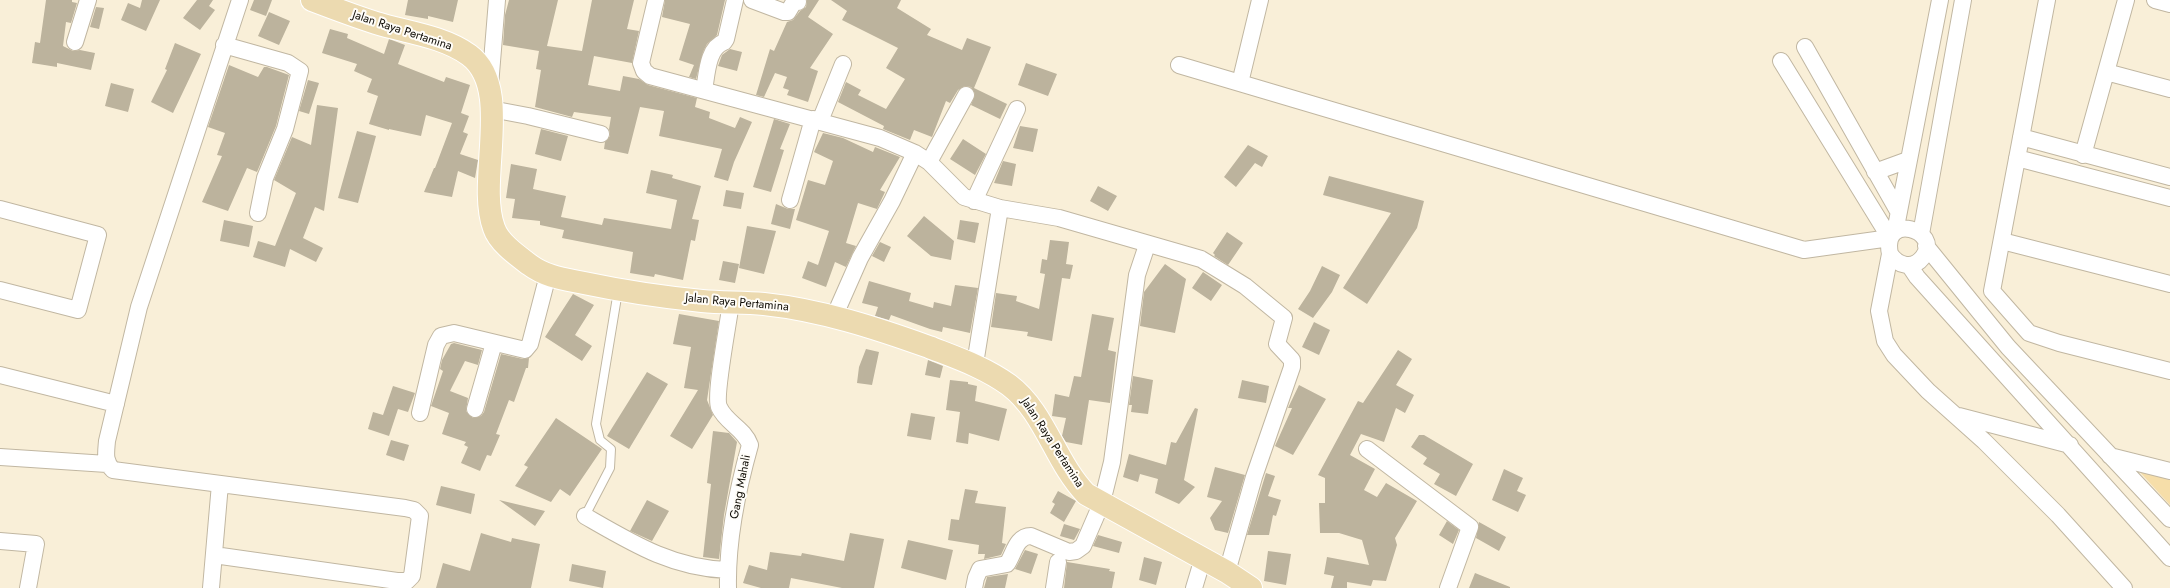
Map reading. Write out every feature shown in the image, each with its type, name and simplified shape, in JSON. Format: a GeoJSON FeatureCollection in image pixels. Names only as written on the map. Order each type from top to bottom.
{"type":"FeatureCollection","features":[{"type":"Feature","properties":{"kind":"main road","name":"Jalan Raya Pertamina"},"geometry":{"type":"LineString","coordinates":[[312,0],[374,23],[447,44],[468,54],[483,69],[490,86],[492,109],[488,195],[494,230],[502,240],[531,266],[548,275],[618,290],[731,302],[765,304],[834,317],[894,335],[975,364],[1018,392],[1036,414],[1076,482],[1086,494],[1203,558],[1251,588]]}},
{"type":"Feature","properties":{"kind":"street"},"geometry":{"type":"LineString","coordinates":[[76,42],[88,0]]}},
{"type":"Feature","properties":{"kind":"street"},"geometry":{"type":"LineString","coordinates":[[214,555],[397,581],[407,580],[412,576],[420,516],[414,510],[405,508],[113,470],[107,464],[105,457],[107,441],[139,307],[240,0]]}},
{"type":"Feature","properties":{"kind":"street"},"geometry":{"type":"LineString","coordinates":[[490,86],[497,0]]}},
{"type":"Feature","properties":{"kind":"street"},"geometry":{"type":"LineString","coordinates":[[656,0],[641,63],[644,71],[650,76],[880,138],[915,153],[929,162],[955,190],[964,197],[1000,208],[1059,218],[1147,245],[1201,259],[1245,286],[1284,318],[1278,344],[1292,360],[1292,367],[1254,477],[1227,572]]}},
{"type":"Feature","properties":{"kind":"street"},"geometry":{"type":"LineString","coordinates":[[704,90],[711,56],[719,44],[724,42],[726,39],[735,0]]}},
{"type":"Feature","properties":{"kind":"street"},"geometry":{"type":"LineString","coordinates":[[752,0],[784,12],[788,12],[794,2],[798,2]]}},
{"type":"Feature","properties":{"kind":"street"},"geometry":{"type":"LineString","coordinates":[[1240,83],[1260,0]]}},
{"type":"Feature","properties":{"kind":"street"},"geometry":{"type":"LineString","coordinates":[[1940,0],[1879,311],[1885,341],[1894,355],[1928,391],[1984,441],[2058,515],[2124,588]]}},
{"type":"Feature","properties":{"kind":"street"},"geometry":{"type":"LineString","coordinates":[[1781,61],[1892,242],[1894,261],[1901,265],[1909,265],[1918,262],[1924,255],[1924,240],[1963,0]]}},
{"type":"Feature","properties":{"kind":"street"},"geometry":{"type":"LineString","coordinates":[[2047,0],[1992,291],[2029,333],[2059,343],[2170,371]]}},
{"type":"Feature","properties":{"kind":"street"},"geometry":{"type":"LineString","coordinates":[[2083,155],[2126,0]]}},
{"type":"Feature","properties":{"kind":"street"},"geometry":{"type":"LineString","coordinates":[[2155,0],[2170,4]]}},
{"type":"Feature","properties":{"kind":"street"},"geometry":{"type":"LineString","coordinates":[[224,45],[288,63],[300,71],[281,142],[265,178],[258,213]]}},
{"type":"Feature","properties":{"kind":"street"},"geometry":{"type":"LineString","coordinates":[[1805,47],[1898,210]]}},
{"type":"Feature","properties":{"kind":"street"},"geometry":{"type":"LineString","coordinates":[[790,200],[816,120],[843,64]]}},
{"type":"Feature","properties":{"kind":"street"},"geometry":{"type":"LineString","coordinates":[[1179,66],[1804,250],[1892,242],[1904,228],[1913,229],[1924,240],[2008,347],[2108,456],[2170,519]]}},
{"type":"Feature","properties":{"kind":"street"},"geometry":{"type":"LineString","coordinates":[[2106,72],[2170,89]]}},
{"type":"Feature","properties":{"kind":"street"},"geometry":{"type":"LineString","coordinates":[[929,162],[966,94]]}},
{"type":"Feature","properties":{"kind":"street"},"geometry":{"type":"LineString","coordinates":[[492,109],[602,134]]}},
{"type":"Feature","properties":{"kind":"street"},"geometry":{"type":"LineString","coordinates":[[974,200],[1017,109]]}},
{"type":"Feature","properties":{"kind":"street"},"geometry":{"type":"LineString","coordinates":[[2021,137],[2083,155],[2170,177]]}},
{"type":"Feature","properties":{"kind":"street"},"geometry":{"type":"LineString","coordinates":[[834,317],[860,258],[882,221],[915,153]]}},
{"type":"Feature","properties":{"kind":"street"},"geometry":{"type":"LineString","coordinates":[[2018,158],[2170,198]]}},
{"type":"Feature","properties":{"kind":"street"},"geometry":{"type":"LineString","coordinates":[[1875,172],[1908,160]]}},
{"type":"Feature","properties":{"kind":"street"},"geometry":{"type":"LineString","coordinates":[[975,364],[1000,208]]}},
{"type":"Feature","properties":{"kind":"street"},"geometry":{"type":"LineString","coordinates":[[0,209],[98,235],[78,310],[0,290]]}},
{"type":"Feature","properties":{"kind":"street"},"geometry":{"type":"LineString","coordinates":[[2002,241],[2170,284]]}},
{"type":"Feature","properties":{"kind":"street"},"geometry":{"type":"LineString","coordinates":[[974,588],[980,569],[1007,564],[1020,540],[1026,536],[1031,536],[1069,552],[1081,549],[1102,502],[1112,462],[1137,275],[1147,245]]}},
{"type":"Feature","properties":{"kind":"street"},"geometry":{"type":"LineString","coordinates":[[1909,265],[1917,277],[2170,558]]}},
{"type":"Feature","properties":{"kind":"street"},"geometry":{"type":"LineString","coordinates":[[420,413],[436,345],[441,336],[454,333],[525,350],[530,344],[548,275]]}},
{"type":"Feature","properties":{"kind":"street","name":"Gang Mahali"},"geometry":{"type":"LineString","coordinates":[[728,588],[727,570],[735,513],[750,445],[747,436],[723,414],[717,399],[731,302]]}},
{"type":"Feature","properties":{"kind":"street"},"geometry":{"type":"LineString","coordinates":[[475,409],[494,343]]}},
{"type":"Feature","properties":{"kind":"street"},"geometry":{"type":"LineString","coordinates":[[0,375],[116,404]]}},
{"type":"Feature","properties":{"kind":"street"},"geometry":{"type":"LineString","coordinates":[[1955,415],[2170,471]]}},
{"type":"Feature","properties":{"kind":"street"},"geometry":{"type":"LineString","coordinates":[[1367,449],[1470,527],[1448,588]]}},
{"type":"Feature","properties":{"kind":"street"},"geometry":{"type":"LineString","coordinates":[[0,458],[107,464]]}},
{"type":"Feature","properties":{"kind":"street"},"geometry":{"type":"LineString","coordinates":[[211,588],[220,484]]}},
{"type":"Feature","properties":{"kind":"street"},"geometry":{"type":"LineString","coordinates":[[585,516],[645,551],[670,560],[706,569],[727,570]]}},
{"type":"Feature","properties":{"kind":"street"},"geometry":{"type":"LineString","coordinates":[[0,541],[36,544],[28,588]]}},
{"type":"Feature","properties":{"kind":"street"},"geometry":{"type":"LineString","coordinates":[[1194,588],[1203,558]]}},
{"type":"Feature","properties":{"kind":"street"},"geometry":{"type":"LineString","coordinates":[[1054,588],[1058,562]]}},
{"type":"Feature","properties":{"kind":"lane"},"geometry":{"type":"LineString","coordinates":[[585,516],[610,468],[611,449],[600,440],[596,424],[618,290]]}},
{"type":"Feature","properties":{"kind":"shaded area"},"geometry":{"type":"Polygon","coordinates":[[[2138,470],[2170,480],[2170,505],[2138,470]]]}},
{"type":"Feature","properties":{"kind":"building"},"geometry":{"type":"Polygon","coordinates":[[[46,0],[72,0],[72,2],[77,3],[71,23],[66,22],[63,46],[73,51],[80,50],[95,53],[91,70],[57,63],[57,67],[32,63],[35,42],[40,43],[46,0]]]}},
{"type":"Feature","properties":{"kind":"building"},"geometry":{"type":"Polygon","coordinates":[[[142,0],[160,0],[146,31],[121,20],[128,3],[140,8],[142,0]]]}},
{"type":"Feature","properties":{"kind":"building"},"geometry":{"type":"Polygon","coordinates":[[[197,0],[213,0],[209,6],[215,10],[200,30],[183,18],[197,0]]]}},
{"type":"Feature","properties":{"kind":"building"},"geometry":{"type":"Polygon","coordinates":[[[254,0],[272,0],[266,16],[250,10],[254,0]]]}},
{"type":"Feature","properties":{"kind":"building"},"geometry":{"type":"Polygon","coordinates":[[[408,0],[458,0],[453,22],[428,16],[428,19],[405,15],[408,0]]]}},
{"type":"Feature","properties":{"kind":"building"},"geometry":{"type":"Polygon","coordinates":[[[509,0],[558,0],[547,46],[582,51],[592,0],[634,0],[627,29],[639,31],[632,63],[594,56],[588,85],[620,91],[623,76],[639,79],[648,85],[697,98],[695,107],[710,112],[709,118],[735,128],[740,117],[752,122],[734,162],[728,181],[714,177],[722,149],[659,136],[664,111],[640,107],[628,154],[604,149],[605,142],[610,136],[609,129],[611,117],[574,112],[572,117],[535,107],[541,70],[536,69],[539,51],[503,45],[505,15],[509,0]]]}},
{"type":"Feature","properties":{"kind":"building"},"geometry":{"type":"Polygon","coordinates":[[[665,0],[725,0],[717,35],[707,44],[703,52],[696,79],[689,77],[694,65],[679,60],[690,24],[662,17],[665,0]]]}},
{"type":"Feature","properties":{"kind":"building"},"geometry":{"type":"Polygon","coordinates":[[[807,0],[819,0],[808,17],[833,34],[810,68],[818,71],[808,102],[787,95],[789,90],[783,88],[787,77],[775,73],[764,97],[756,95],[770,49],[774,51],[787,22],[793,20],[800,11],[806,7],[807,0]]]}},
{"type":"Feature","properties":{"kind":"building"},"geometry":{"type":"Polygon","coordinates":[[[831,0],[901,0],[897,8],[931,29],[927,35],[962,50],[967,38],[991,47],[974,88],[1007,104],[1000,119],[971,105],[975,94],[971,87],[965,86],[958,90],[950,103],[946,101],[932,137],[914,130],[910,140],[883,129],[884,126],[838,102],[846,82],[861,90],[858,95],[886,109],[905,79],[886,68],[898,48],[842,20],[847,11],[831,0]]]}},
{"type":"Feature","properties":{"kind":"building"},"geometry":{"type":"Polygon","coordinates":[[[96,7],[104,8],[99,29],[90,27],[96,7]]]}},
{"type":"Feature","properties":{"kind":"building"},"geometry":{"type":"Polygon","coordinates":[[[269,12],[290,21],[279,45],[258,36],[269,12]]]}},
{"type":"Feature","properties":{"kind":"building"},"geometry":{"type":"Polygon","coordinates":[[[330,29],[348,34],[347,38],[384,54],[389,39],[405,45],[398,64],[444,82],[446,77],[470,85],[461,113],[469,116],[463,132],[468,134],[460,154],[478,160],[475,178],[458,171],[452,197],[424,192],[452,123],[426,115],[421,136],[389,130],[369,124],[378,96],[367,92],[372,79],[354,71],[357,64],[322,53],[330,29]]]}},
{"type":"Feature","properties":{"kind":"building"},"geometry":{"type":"Polygon","coordinates":[[[175,43],[201,54],[173,113],[151,102],[167,70],[165,69],[175,43]]]}},
{"type":"Feature","properties":{"kind":"building"},"geometry":{"type":"Polygon","coordinates":[[[730,49],[742,52],[737,71],[718,66],[722,55],[730,49]]]}},
{"type":"Feature","properties":{"kind":"building"},"geometry":{"type":"Polygon","coordinates":[[[1026,63],[1057,74],[1048,96],[1018,85],[1026,63]]]}},
{"type":"Feature","properties":{"kind":"building"},"geometry":{"type":"Polygon","coordinates":[[[229,65],[258,77],[264,67],[289,75],[276,126],[257,172],[247,168],[228,211],[202,202],[222,156],[217,155],[225,133],[208,127],[229,65]]]}},
{"type":"Feature","properties":{"kind":"building"},"geometry":{"type":"Polygon","coordinates":[[[308,80],[319,83],[309,114],[299,111],[308,80]]]}},
{"type":"Feature","properties":{"kind":"building"},"geometry":{"type":"Polygon","coordinates":[[[111,83],[134,89],[128,112],[105,106],[111,83]]]}},
{"type":"Feature","properties":{"kind":"building"},"geometry":{"type":"Polygon","coordinates":[[[317,105],[338,108],[324,211],[315,207],[303,238],[323,248],[316,262],[290,249],[285,267],[253,257],[258,241],[275,246],[296,193],[274,180],[292,137],[311,145],[317,105]]]}},
{"type":"Feature","properties":{"kind":"building"},"geometry":{"type":"Polygon","coordinates":[[[774,119],[790,124],[780,149],[784,150],[771,192],[753,187],[774,119]]]}},
{"type":"Feature","properties":{"kind":"building"},"geometry":{"type":"Polygon","coordinates":[[[1020,126],[1038,129],[1033,152],[1013,148],[1020,126]]]}},
{"type":"Feature","properties":{"kind":"building"},"geometry":{"type":"Polygon","coordinates":[[[541,129],[568,136],[561,161],[535,154],[541,129]]]}},
{"type":"Feature","properties":{"kind":"building"},"geometry":{"type":"Polygon","coordinates":[[[357,131],[376,136],[358,203],[338,198],[357,131]]]}},
{"type":"Feature","properties":{"kind":"building"},"geometry":{"type":"Polygon","coordinates":[[[823,133],[843,138],[873,152],[875,147],[900,157],[880,190],[885,192],[877,209],[858,203],[846,243],[856,246],[846,267],[835,262],[826,287],[802,278],[808,261],[818,265],[829,231],[796,220],[808,180],[825,185],[833,161],[814,152],[823,133]]]}},
{"type":"Feature","properties":{"kind":"building"},"geometry":{"type":"Polygon","coordinates":[[[963,139],[986,154],[975,175],[950,159],[963,139]]]}},
{"type":"Feature","properties":{"kind":"building"},"geometry":{"type":"Polygon","coordinates":[[[1248,145],[1268,156],[1262,167],[1255,163],[1236,187],[1224,177],[1248,145]]]}},
{"type":"Feature","properties":{"kind":"building"},"geometry":{"type":"Polygon","coordinates":[[[1003,161],[1016,164],[1012,186],[994,183],[1003,161]]]}},
{"type":"Feature","properties":{"kind":"building"},"geometry":{"type":"Polygon","coordinates":[[[511,164],[537,169],[533,189],[566,196],[561,217],[602,225],[604,218],[671,229],[677,200],[646,193],[651,170],[673,175],[672,178],[701,186],[692,219],[699,220],[695,241],[691,240],[683,280],[655,274],[654,277],[630,273],[633,252],[562,238],[564,230],[540,225],[540,221],[512,218],[515,199],[506,198],[511,164]]]}},
{"type":"Feature","properties":{"kind":"building"},"geometry":{"type":"Polygon","coordinates":[[[1329,176],[1424,201],[1417,228],[1367,304],[1343,288],[1391,213],[1323,195],[1329,176]]]}},
{"type":"Feature","properties":{"kind":"building"},"geometry":{"type":"Polygon","coordinates":[[[1098,186],[1117,196],[1108,211],[1090,201],[1098,186]]]}},
{"type":"Feature","properties":{"kind":"building"},"geometry":{"type":"Polygon","coordinates":[[[726,190],[744,193],[741,209],[723,206],[726,190]]]}},
{"type":"Feature","properties":{"kind":"building"},"geometry":{"type":"Polygon","coordinates":[[[776,204],[788,209],[795,209],[790,229],[771,224],[776,204]]]}},
{"type":"Feature","properties":{"kind":"building"},"geometry":{"type":"Polygon","coordinates":[[[924,216],[954,241],[951,260],[931,256],[907,236],[924,216]]]}},
{"type":"Feature","properties":{"kind":"building"},"geometry":{"type":"Polygon","coordinates":[[[224,220],[253,226],[249,247],[220,241],[224,220]]]}},
{"type":"Feature","properties":{"kind":"building"},"geometry":{"type":"Polygon","coordinates":[[[960,220],[979,223],[975,243],[957,239],[960,220]]]}},
{"type":"Feature","properties":{"kind":"building"},"geometry":{"type":"Polygon","coordinates":[[[747,226],[776,231],[764,274],[739,268],[747,226]]]}},
{"type":"Feature","properties":{"kind":"building"},"geometry":{"type":"Polygon","coordinates":[[[1227,232],[1243,243],[1228,265],[1214,256],[1215,255],[1213,253],[1227,232]]]}},
{"type":"Feature","properties":{"kind":"building"},"geometry":{"type":"Polygon","coordinates":[[[1050,240],[1069,242],[1066,264],[1073,265],[1070,279],[1062,278],[1052,341],[1027,336],[1028,332],[991,327],[996,293],[1017,296],[1016,301],[1039,309],[1045,274],[1040,273],[1042,259],[1047,260],[1050,240]]]}},
{"type":"Feature","properties":{"kind":"building"},"geometry":{"type":"Polygon","coordinates":[[[880,242],[891,247],[884,262],[872,256],[880,242]]]}},
{"type":"Feature","properties":{"kind":"building"},"geometry":{"type":"Polygon","coordinates":[[[723,261],[739,264],[735,283],[719,280],[723,261]]]}},
{"type":"Feature","properties":{"kind":"building"},"geometry":{"type":"Polygon","coordinates":[[[1165,264],[1186,279],[1175,333],[1140,326],[1144,292],[1165,264]]]}},
{"type":"Feature","properties":{"kind":"building"},"geometry":{"type":"Polygon","coordinates":[[[1322,266],[1340,275],[1332,292],[1313,318],[1298,309],[1310,291],[1322,266]]]}},
{"type":"Feature","properties":{"kind":"building"},"geometry":{"type":"Polygon","coordinates":[[[1203,272],[1222,285],[1211,301],[1192,288],[1203,272]]]}},
{"type":"Feature","properties":{"kind":"building"},"geometry":{"type":"Polygon","coordinates":[[[869,281],[911,293],[909,301],[933,308],[934,302],[951,306],[955,285],[978,288],[970,333],[943,327],[942,332],[891,315],[889,320],[875,316],[878,307],[862,303],[869,281]]]}},
{"type":"Feature","properties":{"kind":"building"},"geometry":{"type":"Polygon","coordinates":[[[573,294],[594,305],[575,335],[592,346],[582,361],[545,337],[573,294]]]}},
{"type":"Feature","properties":{"kind":"building"},"geometry":{"type":"Polygon","coordinates":[[[679,314],[719,321],[707,400],[713,415],[692,449],[670,436],[698,390],[684,388],[691,347],[673,344],[679,314]]]}},
{"type":"Feature","properties":{"kind":"building"},"geometry":{"type":"Polygon","coordinates":[[[1092,314],[1114,318],[1108,350],[1116,352],[1110,403],[1089,400],[1082,445],[1066,442],[1062,436],[1066,418],[1052,416],[1055,394],[1069,397],[1074,376],[1081,377],[1092,314]]]}},
{"type":"Feature","properties":{"kind":"building"},"geometry":{"type":"Polygon","coordinates":[[[1314,322],[1330,330],[1319,355],[1302,347],[1314,322]]]}},
{"type":"Feature","properties":{"kind":"building"},"geometry":{"type":"Polygon","coordinates":[[[454,343],[482,350],[478,365],[465,361],[450,391],[468,398],[466,411],[473,418],[481,416],[484,412],[501,354],[523,359],[529,358],[528,368],[526,368],[514,402],[509,400],[496,434],[500,435],[491,456],[487,455],[480,471],[461,463],[468,447],[464,445],[466,442],[442,434],[449,413],[431,406],[443,371],[440,369],[442,360],[451,344],[454,343]]]}},
{"type":"Feature","properties":{"kind":"building"},"geometry":{"type":"Polygon","coordinates":[[[866,349],[879,352],[872,385],[857,383],[859,367],[866,349]]]}},
{"type":"Feature","properties":{"kind":"building"},"geometry":{"type":"Polygon","coordinates":[[[1398,350],[1412,359],[1396,385],[1414,395],[1405,413],[1396,408],[1384,442],[1361,434],[1350,455],[1375,469],[1364,490],[1377,497],[1386,483],[1417,501],[1395,538],[1397,545],[1386,581],[1373,580],[1371,586],[1347,582],[1347,588],[1331,588],[1334,576],[1324,574],[1327,557],[1369,565],[1362,540],[1339,533],[1320,533],[1319,503],[1325,503],[1325,478],[1318,475],[1358,401],[1363,403],[1398,350]]]}},
{"type":"Feature","properties":{"kind":"building"},"geometry":{"type":"Polygon","coordinates":[[[928,360],[943,366],[940,378],[925,375],[928,360]]]}},
{"type":"Feature","properties":{"kind":"building"},"geometry":{"type":"Polygon","coordinates":[[[647,372],[668,384],[629,449],[607,436],[647,372]]]}},
{"type":"Feature","properties":{"kind":"building"},"geometry":{"type":"Polygon","coordinates":[[[1133,376],[1153,380],[1148,414],[1131,412],[1132,405],[1129,405],[1133,376]]]}},
{"type":"Feature","properties":{"kind":"building"},"geometry":{"type":"Polygon","coordinates":[[[950,380],[968,382],[968,384],[977,386],[975,401],[1007,409],[999,441],[969,433],[968,444],[956,442],[960,412],[946,410],[950,380]]]}},
{"type":"Feature","properties":{"kind":"building"},"geometry":{"type":"Polygon","coordinates":[[[1242,380],[1269,386],[1266,403],[1238,398],[1242,380]]]}},
{"type":"Feature","properties":{"kind":"building"},"geometry":{"type":"Polygon","coordinates":[[[1299,385],[1326,399],[1293,455],[1275,446],[1292,408],[1288,408],[1299,385]]]}},
{"type":"Feature","properties":{"kind":"building"},"geometry":{"type":"Polygon","coordinates":[[[393,386],[415,393],[408,412],[398,409],[389,436],[368,429],[373,412],[383,415],[393,386]]]}},
{"type":"Feature","properties":{"kind":"building"},"geometry":{"type":"Polygon","coordinates":[[[1195,408],[1198,409],[1184,480],[1195,487],[1179,504],[1155,493],[1158,479],[1140,474],[1138,482],[1123,477],[1129,454],[1166,465],[1171,442],[1176,443],[1195,408]]]}},
{"type":"Feature","properties":{"kind":"building"},"geometry":{"type":"Polygon","coordinates":[[[911,413],[935,417],[931,440],[907,436],[911,413]]]}},
{"type":"Feature","properties":{"kind":"building"},"geometry":{"type":"Polygon","coordinates":[[[556,418],[602,449],[570,496],[560,489],[551,502],[515,486],[528,467],[524,465],[556,418]]]}},
{"type":"Feature","properties":{"kind":"building"},"geometry":{"type":"Polygon","coordinates":[[[713,431],[729,433],[737,442],[724,515],[719,559],[703,557],[711,484],[707,483],[713,431]]]}},
{"type":"Feature","properties":{"kind":"building"},"geometry":{"type":"Polygon","coordinates":[[[1419,435],[1424,435],[1473,464],[1456,496],[1434,484],[1440,474],[1423,464],[1427,458],[1411,447],[1419,435]]]}},
{"type":"Feature","properties":{"kind":"building"},"geometry":{"type":"Polygon","coordinates":[[[391,440],[409,445],[404,461],[386,455],[391,440]]]}},
{"type":"Feature","properties":{"kind":"building"},"geometry":{"type":"Polygon","coordinates":[[[1215,467],[1245,475],[1228,533],[1215,530],[1210,518],[1222,501],[1207,497],[1215,467]]]}},
{"type":"Feature","properties":{"kind":"building"},"geometry":{"type":"Polygon","coordinates":[[[1504,469],[1523,478],[1517,491],[1526,495],[1518,512],[1492,500],[1504,469]]]}},
{"type":"Feature","properties":{"kind":"building"},"geometry":{"type":"Polygon","coordinates":[[[1266,473],[1275,476],[1268,496],[1281,500],[1276,516],[1273,515],[1269,535],[1247,535],[1266,473]]]}},
{"type":"Feature","properties":{"kind":"building"},"geometry":{"type":"Polygon","coordinates":[[[441,486],[475,494],[471,514],[436,505],[441,486]]]}},
{"type":"Feature","properties":{"kind":"building"},"geometry":{"type":"Polygon","coordinates":[[[965,489],[978,491],[975,503],[1006,507],[1002,543],[1006,544],[1001,555],[984,559],[985,554],[978,554],[979,545],[948,540],[951,519],[959,520],[965,489]]]}},
{"type":"Feature","properties":{"kind":"building"},"geometry":{"type":"Polygon","coordinates":[[[1058,491],[1076,501],[1064,522],[1050,513],[1055,504],[1052,502],[1058,491]]]}},
{"type":"Feature","properties":{"kind":"building"},"geometry":{"type":"Polygon","coordinates":[[[499,500],[545,511],[535,526],[499,500]]]}},
{"type":"Feature","properties":{"kind":"building"},"geometry":{"type":"Polygon","coordinates":[[[647,500],[669,511],[652,541],[630,531],[647,500]]]}},
{"type":"Feature","properties":{"kind":"building"},"geometry":{"type":"Polygon","coordinates":[[[1447,521],[1459,530],[1453,544],[1439,535],[1447,521]]]}},
{"type":"Feature","properties":{"kind":"building"},"geometry":{"type":"Polygon","coordinates":[[[1479,522],[1506,537],[1499,551],[1476,538],[1479,522]]]}},
{"type":"Feature","properties":{"kind":"building"},"geometry":{"type":"Polygon","coordinates":[[[1064,524],[1080,529],[1074,540],[1060,536],[1064,524]]]}},
{"type":"Feature","properties":{"kind":"building"},"geometry":{"type":"Polygon","coordinates":[[[481,533],[511,542],[512,538],[540,544],[531,588],[436,588],[443,563],[470,571],[481,533]]]}},
{"type":"Feature","properties":{"kind":"building"},"geometry":{"type":"Polygon","coordinates":[[[850,533],[884,539],[874,588],[842,588],[791,578],[789,588],[761,588],[743,583],[749,565],[767,570],[770,552],[801,556],[802,553],[844,561],[850,533]]]}},
{"type":"Feature","properties":{"kind":"building"},"geometry":{"type":"Polygon","coordinates":[[[1098,535],[1122,542],[1119,553],[1093,546],[1098,535]]]}},
{"type":"Feature","properties":{"kind":"building"},"geometry":{"type":"Polygon","coordinates":[[[908,540],[953,550],[946,580],[901,568],[908,540]]]}},
{"type":"Feature","properties":{"kind":"building"},"geometry":{"type":"Polygon","coordinates":[[[1025,550],[1038,554],[1031,574],[1015,569],[1025,550]]]}},
{"type":"Feature","properties":{"kind":"building"},"geometry":{"type":"Polygon","coordinates":[[[1268,551],[1291,554],[1286,585],[1264,581],[1268,551]]]}},
{"type":"Feature","properties":{"kind":"building"},"geometry":{"type":"Polygon","coordinates":[[[1144,557],[1162,562],[1156,585],[1139,580],[1144,557]]]}},
{"type":"Feature","properties":{"kind":"building"},"geometry":{"type":"Polygon","coordinates":[[[1067,562],[1110,569],[1109,571],[1115,572],[1112,588],[1064,588],[1067,562]]]}},
{"type":"Feature","properties":{"kind":"building"},"geometry":{"type":"Polygon","coordinates":[[[572,564],[606,571],[603,588],[569,581],[572,564]]]}},
{"type":"Feature","properties":{"kind":"building"},"geometry":{"type":"Polygon","coordinates":[[[1475,573],[1510,587],[1510,588],[1469,588],[1475,573]]]}},
{"type":"Feature","properties":{"kind":"building"},"geometry":{"type":"Polygon","coordinates":[[[1008,574],[1005,588],[984,588],[987,577],[1008,574]]]}}]}
